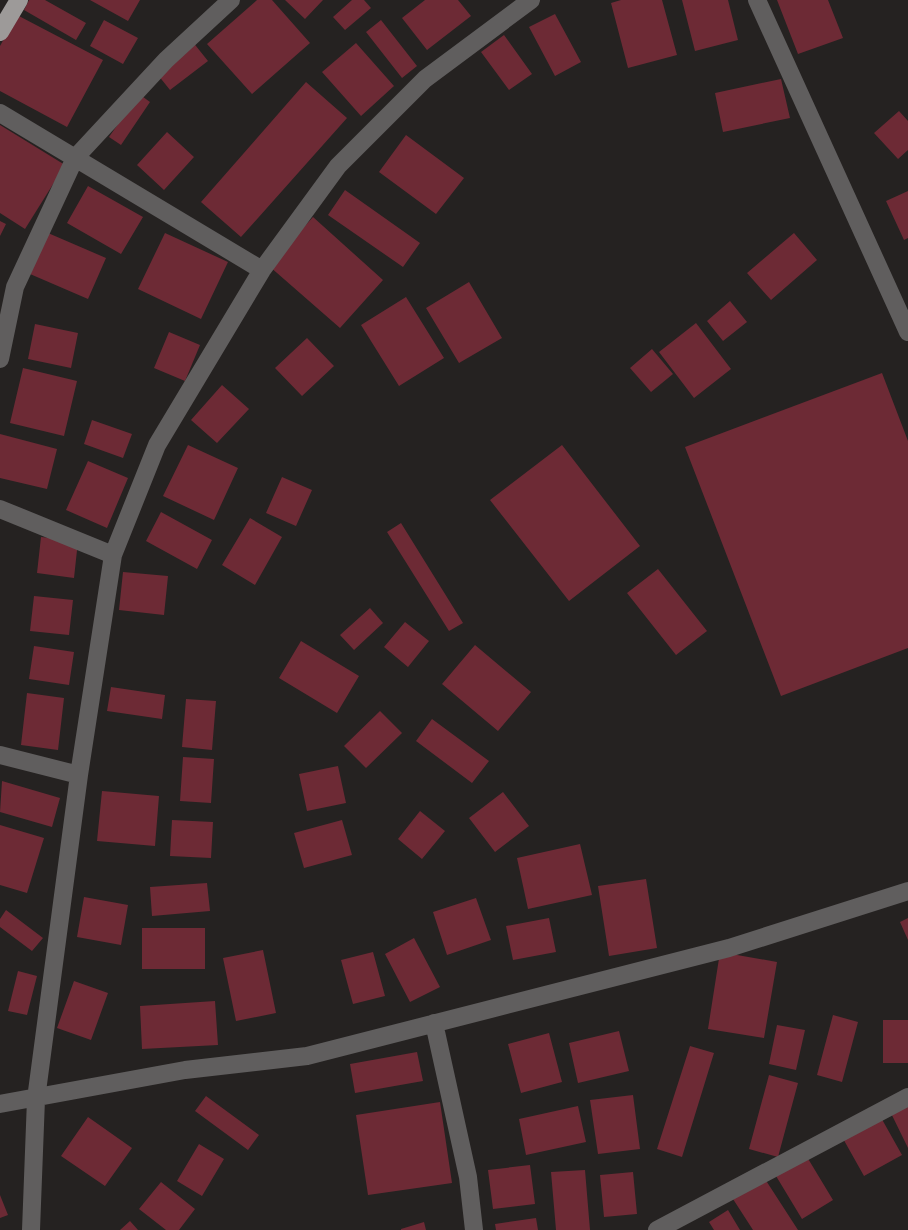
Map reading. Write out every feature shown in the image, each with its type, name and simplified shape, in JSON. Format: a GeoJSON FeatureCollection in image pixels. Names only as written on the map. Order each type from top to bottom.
{"type":"FeatureCollection","features":[{"type":"Feature","properties":{"kind":"main road"},"geometry":{"type":"LineString","coordinates":[[0,32],[19,0]]}},
{"type":"Feature","properties":{"kind":"street"},"geometry":{"type":"LineString","coordinates":[[0,359],[15,287],[75,158],[166,60],[231,0]]}},
{"type":"Feature","properties":{"kind":"street"},"geometry":{"type":"LineString","coordinates":[[31,1230],[36,1099],[79,775],[113,555],[157,445],[262,270],[338,166],[425,79],[531,0]]}},
{"type":"Feature","properties":{"kind":"street"},"geometry":{"type":"LineString","coordinates":[[757,0],[908,332]]}},
{"type":"Feature","properties":{"kind":"street"},"geometry":{"type":"LineString","coordinates":[[0,113],[262,270]]}},
{"type":"Feature","properties":{"kind":"street"},"geometry":{"type":"LineString","coordinates":[[0,509],[113,555]]}},
{"type":"Feature","properties":{"kind":"street"},"geometry":{"type":"LineString","coordinates":[[0,755],[79,775]]}},
{"type":"Feature","properties":{"kind":"street"},"geometry":{"type":"LineString","coordinates":[[0,1104],[185,1070],[307,1056],[729,948],[908,891]]}},
{"type":"Feature","properties":{"kind":"street"},"geometry":{"type":"LineString","coordinates":[[434,1023],[468,1177],[474,1230]]}},
{"type":"Feature","properties":{"kind":"street"},"geometry":{"type":"LineString","coordinates":[[657,1230],[908,1097]]}},
{"type":"Feature","properties":{"kind":"building"},"geometry":{"type":"Polygon","coordinates":[[[29,0],[45,0],[86,23],[76,40],[24,10],[29,0]]]}},
{"type":"Feature","properties":{"kind":"building"},"geometry":{"type":"Polygon","coordinates":[[[90,0],[140,0],[128,21],[90,0]]]}},
{"type":"Feature","properties":{"kind":"building"},"geometry":{"type":"Polygon","coordinates":[[[257,0],[272,0],[310,43],[252,94],[207,44],[257,0]]]}},
{"type":"Feature","properties":{"kind":"building"},"geometry":{"type":"Polygon","coordinates":[[[285,0],[323,0],[305,19],[285,0]]]}},
{"type":"Feature","properties":{"kind":"building"},"geometry":{"type":"Polygon","coordinates":[[[352,0],[364,0],[371,8],[345,30],[333,17],[352,0]]]}},
{"type":"Feature","properties":{"kind":"building"},"geometry":{"type":"Polygon","coordinates":[[[425,0],[458,0],[471,16],[427,50],[402,18],[425,0]]]}},
{"type":"Feature","properties":{"kind":"building"},"geometry":{"type":"Polygon","coordinates":[[[621,0],[662,0],[677,55],[628,68],[611,3],[621,0]]]}},
{"type":"Feature","properties":{"kind":"building"},"geometry":{"type":"Polygon","coordinates":[[[682,0],[728,0],[738,40],[695,51],[682,0]]]}},
{"type":"Feature","properties":{"kind":"building"},"geometry":{"type":"Polygon","coordinates":[[[777,0],[828,0],[843,38],[798,54],[777,0]]]}},
{"type":"Feature","properties":{"kind":"building"},"geometry":{"type":"Polygon","coordinates":[[[555,14],[581,62],[555,76],[529,27],[555,14]]]}},
{"type":"Feature","properties":{"kind":"building"},"geometry":{"type":"Polygon","coordinates":[[[17,15],[103,60],[67,127],[0,91],[0,46],[17,15]]]}},
{"type":"Feature","properties":{"kind":"building"},"geometry":{"type":"Polygon","coordinates":[[[104,20],[138,38],[123,64],[90,46],[104,20]]]}},
{"type":"Feature","properties":{"kind":"building"},"geometry":{"type":"Polygon","coordinates":[[[381,20],[417,66],[402,78],[366,32],[381,20]]]}},
{"type":"Feature","properties":{"kind":"building"},"geometry":{"type":"Polygon","coordinates":[[[504,35],[532,74],[509,90],[481,52],[504,35]]]}},
{"type":"Feature","properties":{"kind":"building"},"geometry":{"type":"Polygon","coordinates":[[[188,36],[208,61],[170,90],[150,65],[188,36]]]}},
{"type":"Feature","properties":{"kind":"building"},"geometry":{"type":"Polygon","coordinates":[[[356,43],[394,86],[361,116],[322,72],[356,43]]]}},
{"type":"Feature","properties":{"kind":"building"},"geometry":{"type":"Polygon","coordinates":[[[781,79],[790,118],[723,132],[715,93],[781,79]]]}},
{"type":"Feature","properties":{"kind":"building"},"geometry":{"type":"Polygon","coordinates":[[[306,82],[347,118],[241,237],[201,202],[306,82]]]}},
{"type":"Feature","properties":{"kind":"building"},"geometry":{"type":"Polygon","coordinates":[[[139,94],[150,102],[121,145],[109,137],[139,94]]]}},
{"type":"Feature","properties":{"kind":"building"},"geometry":{"type":"Polygon","coordinates":[[[899,111],[908,121],[908,150],[898,159],[874,133],[899,111]]]}},
{"type":"Feature","properties":{"kind":"building"},"geometry":{"type":"Polygon","coordinates":[[[0,125],[65,165],[25,229],[0,213],[0,125]]]}},
{"type":"Feature","properties":{"kind":"building"},"geometry":{"type":"Polygon","coordinates":[[[167,132],[194,157],[164,190],[137,165],[167,132]]]}},
{"type":"Feature","properties":{"kind":"building"},"geometry":{"type":"Polygon","coordinates":[[[406,135],[464,178],[436,214],[379,172],[406,135]]]}},
{"type":"Feature","properties":{"kind":"building"},"geometry":{"type":"Polygon","coordinates":[[[88,186],[143,217],[121,254],[67,223],[88,186]]]}},
{"type":"Feature","properties":{"kind":"building"},"geometry":{"type":"Polygon","coordinates":[[[345,190],[420,243],[403,267],[328,215],[345,190]]]}},
{"type":"Feature","properties":{"kind":"building"},"geometry":{"type":"Polygon","coordinates":[[[908,191],[908,238],[904,240],[886,201],[908,191]]]}},
{"type":"Feature","properties":{"kind":"building"},"geometry":{"type":"Polygon","coordinates":[[[313,217],[383,280],[340,328],[269,266],[313,217]]]}},
{"type":"Feature","properties":{"kind":"building"},"geometry":{"type":"Polygon","coordinates":[[[0,221],[6,224],[0,236],[0,221]]]}},
{"type":"Feature","properties":{"kind":"building"},"geometry":{"type":"Polygon","coordinates":[[[48,233],[106,258],[88,299],[30,274],[48,233]]]}},
{"type":"Feature","properties":{"kind":"building"},"geometry":{"type":"Polygon","coordinates":[[[165,233],[228,262],[201,319],[138,289],[165,233]]]}},
{"type":"Feature","properties":{"kind":"building"},"geometry":{"type":"Polygon","coordinates":[[[794,233],[817,260],[771,300],[747,273],[794,233]]]}},
{"type":"Feature","properties":{"kind":"building"},"geometry":{"type":"Polygon","coordinates":[[[469,282],[502,338],[459,363],[426,308],[469,282]]]}},
{"type":"Feature","properties":{"kind":"building"},"geometry":{"type":"Polygon","coordinates":[[[406,297],[444,358],[399,386],[361,325],[406,297]]]}},
{"type":"Feature","properties":{"kind":"building"},"geometry":{"type":"Polygon","coordinates":[[[730,301],[747,322],[723,341],[707,321],[730,301]]]}},
{"type":"Feature","properties":{"kind":"building"},"geometry":{"type":"Polygon","coordinates":[[[696,323],[731,369],[694,398],[659,352],[696,323]]]}},
{"type":"Feature","properties":{"kind":"building"},"geometry":{"type":"Polygon","coordinates":[[[35,324],[78,333],[71,368],[28,359],[35,324]]]}},
{"type":"Feature","properties":{"kind":"building"},"geometry":{"type":"Polygon","coordinates":[[[169,332],[200,345],[185,381],[154,368],[169,332]]]}},
{"type":"Feature","properties":{"kind":"building"},"geometry":{"type":"Polygon","coordinates":[[[307,338],[334,366],[302,396],[275,368],[307,338]]]}},
{"type":"Feature","properties":{"kind":"building"},"geometry":{"type":"Polygon","coordinates":[[[652,349],[673,374],[651,392],[630,368],[652,349]]]}},
{"type":"Feature","properties":{"kind":"building"},"geometry":{"type":"Polygon","coordinates":[[[23,368],[77,381],[64,436],[10,423],[23,368]]]}},
{"type":"Feature","properties":{"kind":"building"},"geometry":{"type":"Polygon","coordinates":[[[882,373],[908,441],[908,648],[781,696],[685,447],[882,373]]]}},
{"type":"Feature","properties":{"kind":"building"},"geometry":{"type":"Polygon","coordinates":[[[222,385],[249,409],[217,443],[191,420],[222,385]]]}},
{"type":"Feature","properties":{"kind":"building"},"geometry":{"type":"Polygon","coordinates":[[[92,420],[132,434],[123,458],[84,444],[92,420]]]}},
{"type":"Feature","properties":{"kind":"building"},"geometry":{"type":"Polygon","coordinates":[[[0,434],[57,449],[47,489],[0,478],[0,434]]]}},
{"type":"Feature","properties":{"kind":"building"},"geometry":{"type":"Polygon","coordinates":[[[188,445],[238,468],[214,520],[163,496],[188,445]]]}},
{"type":"Feature","properties":{"kind":"building"},"geometry":{"type":"Polygon","coordinates":[[[562,445],[640,546],[569,601],[490,500],[562,445]]]}},
{"type":"Feature","properties":{"kind":"building"},"geometry":{"type":"Polygon","coordinates":[[[88,461],[128,478],[107,528],[66,510],[88,461]]]}},
{"type":"Feature","properties":{"kind":"building"},"geometry":{"type":"Polygon","coordinates":[[[282,477],[312,490],[296,526],[266,513],[282,477]]]}},
{"type":"Feature","properties":{"kind":"building"},"geometry":{"type":"Polygon","coordinates":[[[161,512],[212,540],[197,569],[146,541],[161,512]]]}},
{"type":"Feature","properties":{"kind":"building"},"geometry":{"type":"Polygon","coordinates":[[[250,518],[282,537],[255,585],[222,565],[250,518]]]}},
{"type":"Feature","properties":{"kind":"building"},"geometry":{"type":"Polygon","coordinates":[[[401,523],[463,623],[449,631],[387,532],[401,523]]]}},
{"type":"Feature","properties":{"kind":"building"},"geometry":{"type":"Polygon","coordinates":[[[41,537],[78,541],[74,578],[37,573],[41,537]]]}},
{"type":"Feature","properties":{"kind":"building"},"geometry":{"type":"Polygon","coordinates":[[[658,569],[707,631],[676,655],[627,593],[658,569]]]}},
{"type":"Feature","properties":{"kind":"building"},"geometry":{"type":"Polygon","coordinates":[[[123,572],[168,576],[164,615],[119,610],[123,572]]]}},
{"type":"Feature","properties":{"kind":"building"},"geometry":{"type":"Polygon","coordinates":[[[34,596],[73,600],[69,635],[30,631],[34,596]]]}},
{"type":"Feature","properties":{"kind":"building"},"geometry":{"type":"Polygon","coordinates":[[[370,608],[383,623],[354,650],[340,635],[370,608]]]}},
{"type":"Feature","properties":{"kind":"building"},"geometry":{"type":"Polygon","coordinates":[[[405,622],[429,641],[408,667],[384,647],[405,622]]]}},
{"type":"Feature","properties":{"kind":"building"},"geometry":{"type":"Polygon","coordinates":[[[301,641],[359,676],[337,713],[279,678],[301,641]]]}},
{"type":"Feature","properties":{"kind":"building"},"geometry":{"type":"Polygon","coordinates":[[[475,645],[531,692],[498,731],[442,684],[475,645]]]}},
{"type":"Feature","properties":{"kind":"building"},"geometry":{"type":"Polygon","coordinates":[[[34,646],[74,652],[69,685],[29,679],[34,646]]]}},
{"type":"Feature","properties":{"kind":"building"},"geometry":{"type":"Polygon","coordinates":[[[111,687],[165,695],[162,719],[107,711],[111,687]]]}},
{"type":"Feature","properties":{"kind":"building"},"geometry":{"type":"Polygon","coordinates":[[[27,693],[64,698],[58,750],[21,745],[27,693]]]}},
{"type":"Feature","properties":{"kind":"building"},"geometry":{"type":"Polygon","coordinates":[[[186,699],[216,701],[212,750],[182,747],[186,699]]]}},
{"type":"Feature","properties":{"kind":"building"},"geometry":{"type":"Polygon","coordinates":[[[380,711],[402,733],[366,768],[344,746],[380,711]]]}},
{"type":"Feature","properties":{"kind":"building"},"geometry":{"type":"Polygon","coordinates":[[[432,719],[489,761],[472,783],[416,741],[432,719]]]}},
{"type":"Feature","properties":{"kind":"building"},"geometry":{"type":"Polygon","coordinates":[[[183,757],[214,759],[211,803],[180,801],[183,757]]]}},
{"type":"Feature","properties":{"kind":"building"},"geometry":{"type":"Polygon","coordinates":[[[338,766],[346,803],[307,811],[299,774],[338,766]]]}},
{"type":"Feature","properties":{"kind":"building"},"geometry":{"type":"Polygon","coordinates":[[[2,781],[60,798],[52,827],[0,812],[2,781]]]}},
{"type":"Feature","properties":{"kind":"building"},"geometry":{"type":"Polygon","coordinates":[[[102,791],[159,796],[155,846],[97,841],[102,791]]]}},
{"type":"Feature","properties":{"kind":"building"},"geometry":{"type":"Polygon","coordinates":[[[503,792],[529,826],[495,852],[469,818],[503,792]]]}},
{"type":"Feature","properties":{"kind":"building"},"geometry":{"type":"Polygon","coordinates":[[[420,811],[445,831],[422,859],[398,839],[420,811]]]}},
{"type":"Feature","properties":{"kind":"building"},"geometry":{"type":"Polygon","coordinates":[[[172,820],[213,822],[211,858],[170,856],[172,820]]]}},
{"type":"Feature","properties":{"kind":"building"},"geometry":{"type":"Polygon","coordinates":[[[342,820],[352,855],[304,868],[294,833],[342,820]]]}},
{"type":"Feature","properties":{"kind":"building"},"geometry":{"type":"Polygon","coordinates":[[[0,825],[44,838],[27,893],[0,885],[0,825]]]}},
{"type":"Feature","properties":{"kind":"building"},"geometry":{"type":"Polygon","coordinates":[[[580,844],[592,895],[528,909],[517,858],[580,844]]]}},
{"type":"Feature","properties":{"kind":"building"},"geometry":{"type":"Polygon","coordinates":[[[646,879],[657,948],[609,956],[598,886],[646,879]]]}},
{"type":"Feature","properties":{"kind":"building"},"geometry":{"type":"Polygon","coordinates":[[[207,883],[210,911],[152,916],[150,887],[207,883]]]}},
{"type":"Feature","properties":{"kind":"building"},"geometry":{"type":"Polygon","coordinates":[[[84,897],[128,905],[121,945],[77,937],[84,897]]]}},
{"type":"Feature","properties":{"kind":"building"},"geometry":{"type":"Polygon","coordinates":[[[476,898],[491,940],[447,955],[433,912],[476,898]]]}},
{"type":"Feature","properties":{"kind":"building"},"geometry":{"type":"Polygon","coordinates":[[[6,910],[43,938],[32,951],[0,927],[0,919],[6,910]]]}},
{"type":"Feature","properties":{"kind":"building"},"geometry":{"type":"Polygon","coordinates":[[[549,918],[556,952],[513,960],[506,926],[549,918]]]}},
{"type":"Feature","properties":{"kind":"building"},"geometry":{"type":"Polygon","coordinates":[[[908,918],[908,940],[900,922],[908,918]]]}},
{"type":"Feature","properties":{"kind":"building"},"geometry":{"type":"Polygon","coordinates":[[[142,928],[205,928],[205,969],[142,969],[142,928]]]}},
{"type":"Feature","properties":{"kind":"building"},"geometry":{"type":"Polygon","coordinates":[[[414,938],[440,987],[410,1002],[385,954],[414,938]]]}},
{"type":"Feature","properties":{"kind":"building"},"geometry":{"type":"Polygon","coordinates":[[[263,950],[276,1013],[236,1021],[223,958],[263,950]]]}},
{"type":"Feature","properties":{"kind":"building"},"geometry":{"type":"Polygon","coordinates":[[[373,952],[385,996],[353,1004],[341,960],[373,952]]]}},
{"type":"Feature","properties":{"kind":"building"},"geometry":{"type":"Polygon","coordinates":[[[720,952],[777,962],[764,1038],[708,1029],[720,952]]]}},
{"type":"Feature","properties":{"kind":"building"},"geometry":{"type":"Polygon","coordinates":[[[18,971],[37,976],[27,1015],[8,1011],[18,971]]]}},
{"type":"Feature","properties":{"kind":"building"},"geometry":{"type":"Polygon","coordinates":[[[74,981],[108,993],[91,1040],[57,1028],[74,981]]]}},
{"type":"Feature","properties":{"kind":"building"},"geometry":{"type":"Polygon","coordinates":[[[215,1001],[218,1045],[142,1049],[140,1006],[215,1001]]]}},
{"type":"Feature","properties":{"kind":"building"},"geometry":{"type":"Polygon","coordinates":[[[833,1015],[858,1022],[842,1082],[817,1075],[833,1015]]]}},
{"type":"Feature","properties":{"kind":"building"},"geometry":{"type":"Polygon","coordinates":[[[883,1020],[908,1020],[908,1063],[883,1063],[883,1020]]]}},
{"type":"Feature","properties":{"kind":"building"},"geometry":{"type":"Polygon","coordinates":[[[777,1025],[805,1030],[796,1070],[769,1064],[777,1025]]]}},
{"type":"Feature","properties":{"kind":"building"},"geometry":{"type":"Polygon","coordinates":[[[619,1031],[629,1071],[578,1083],[569,1043],[619,1031]]]}},
{"type":"Feature","properties":{"kind":"building"},"geometry":{"type":"Polygon","coordinates":[[[549,1033],[562,1082],[521,1093],[508,1044],[549,1033]]]}},
{"type":"Feature","properties":{"kind":"building"},"geometry":{"type":"Polygon","coordinates":[[[690,1046],[714,1053],[682,1157],[657,1149],[690,1046]]]}},
{"type":"Feature","properties":{"kind":"building"},"geometry":{"type":"Polygon","coordinates":[[[417,1052],[423,1081],[355,1093],[350,1064],[417,1052]]]}},
{"type":"Feature","properties":{"kind":"building"},"geometry":{"type":"Polygon","coordinates":[[[769,1075],[798,1083],[778,1157],[749,1149],[769,1075]]]}},
{"type":"Feature","properties":{"kind":"building"},"geometry":{"type":"Polygon","coordinates":[[[633,1095],[640,1149],[598,1154],[590,1100],[633,1095]]]}},
{"type":"Feature","properties":{"kind":"building"},"geometry":{"type":"Polygon","coordinates":[[[908,1095],[908,1148],[887,1105],[908,1095]]]}},
{"type":"Feature","properties":{"kind":"building"},"geometry":{"type":"Polygon","coordinates":[[[206,1096],[259,1135],[248,1150],[195,1111],[206,1096]]]}},
{"type":"Feature","properties":{"kind":"building"},"geometry":{"type":"Polygon","coordinates":[[[440,1102],[452,1183],[368,1195],[356,1115],[440,1102]]]}},
{"type":"Feature","properties":{"kind":"building"},"geometry":{"type":"Polygon","coordinates":[[[578,1106],[586,1142],[526,1155],[519,1119],[578,1106]]]}},
{"type":"Feature","properties":{"kind":"building"},"geometry":{"type":"Polygon","coordinates":[[[879,1114],[902,1155],[864,1176],[841,1135],[879,1114]]]}},
{"type":"Feature","properties":{"kind":"building"},"geometry":{"type":"Polygon","coordinates":[[[88,1117],[132,1148],[105,1186],[61,1156],[88,1117]]]}},
{"type":"Feature","properties":{"kind":"building"},"geometry":{"type":"Polygon","coordinates":[[[199,1144],[224,1159],[202,1196],[177,1181],[199,1144]]]}},
{"type":"Feature","properties":{"kind":"building"},"geometry":{"type":"Polygon","coordinates":[[[804,1152],[833,1200],[802,1219],[773,1171],[804,1152]]]}},
{"type":"Feature","properties":{"kind":"building"},"geometry":{"type":"Polygon","coordinates":[[[530,1165],[535,1204],[493,1209],[488,1170],[530,1165]]]}},
{"type":"Feature","properties":{"kind":"building"},"geometry":{"type":"Polygon","coordinates":[[[585,1170],[590,1230],[556,1230],[551,1172],[585,1170]]]}},
{"type":"Feature","properties":{"kind":"building"},"geometry":{"type":"Polygon","coordinates":[[[633,1172],[637,1214],[604,1217],[600,1175],[633,1172]]]}},
{"type":"Feature","properties":{"kind":"building"},"geometry":{"type":"Polygon","coordinates":[[[765,1179],[798,1230],[753,1230],[733,1199],[765,1179]]]}},
{"type":"Feature","properties":{"kind":"building"},"geometry":{"type":"Polygon","coordinates":[[[161,1182],[195,1209],[179,1230],[166,1230],[139,1209],[161,1182]]]}},
{"type":"Feature","properties":{"kind":"building"},"geometry":{"type":"Polygon","coordinates":[[[0,1195],[8,1215],[0,1218],[0,1195]]]}},
{"type":"Feature","properties":{"kind":"building"},"geometry":{"type":"Polygon","coordinates":[[[728,1210],[740,1230],[714,1230],[709,1222],[728,1210]]]}},
{"type":"Feature","properties":{"kind":"building"},"geometry":{"type":"Polygon","coordinates":[[[536,1218],[538,1230],[496,1230],[495,1224],[536,1218]]]}},
{"type":"Feature","properties":{"kind":"building"},"geometry":{"type":"Polygon","coordinates":[[[130,1221],[138,1230],[120,1230],[130,1221]]]}},
{"type":"Feature","properties":{"kind":"building"},"geometry":{"type":"Polygon","coordinates":[[[424,1222],[426,1230],[401,1230],[401,1229],[424,1222]]]}}]}
